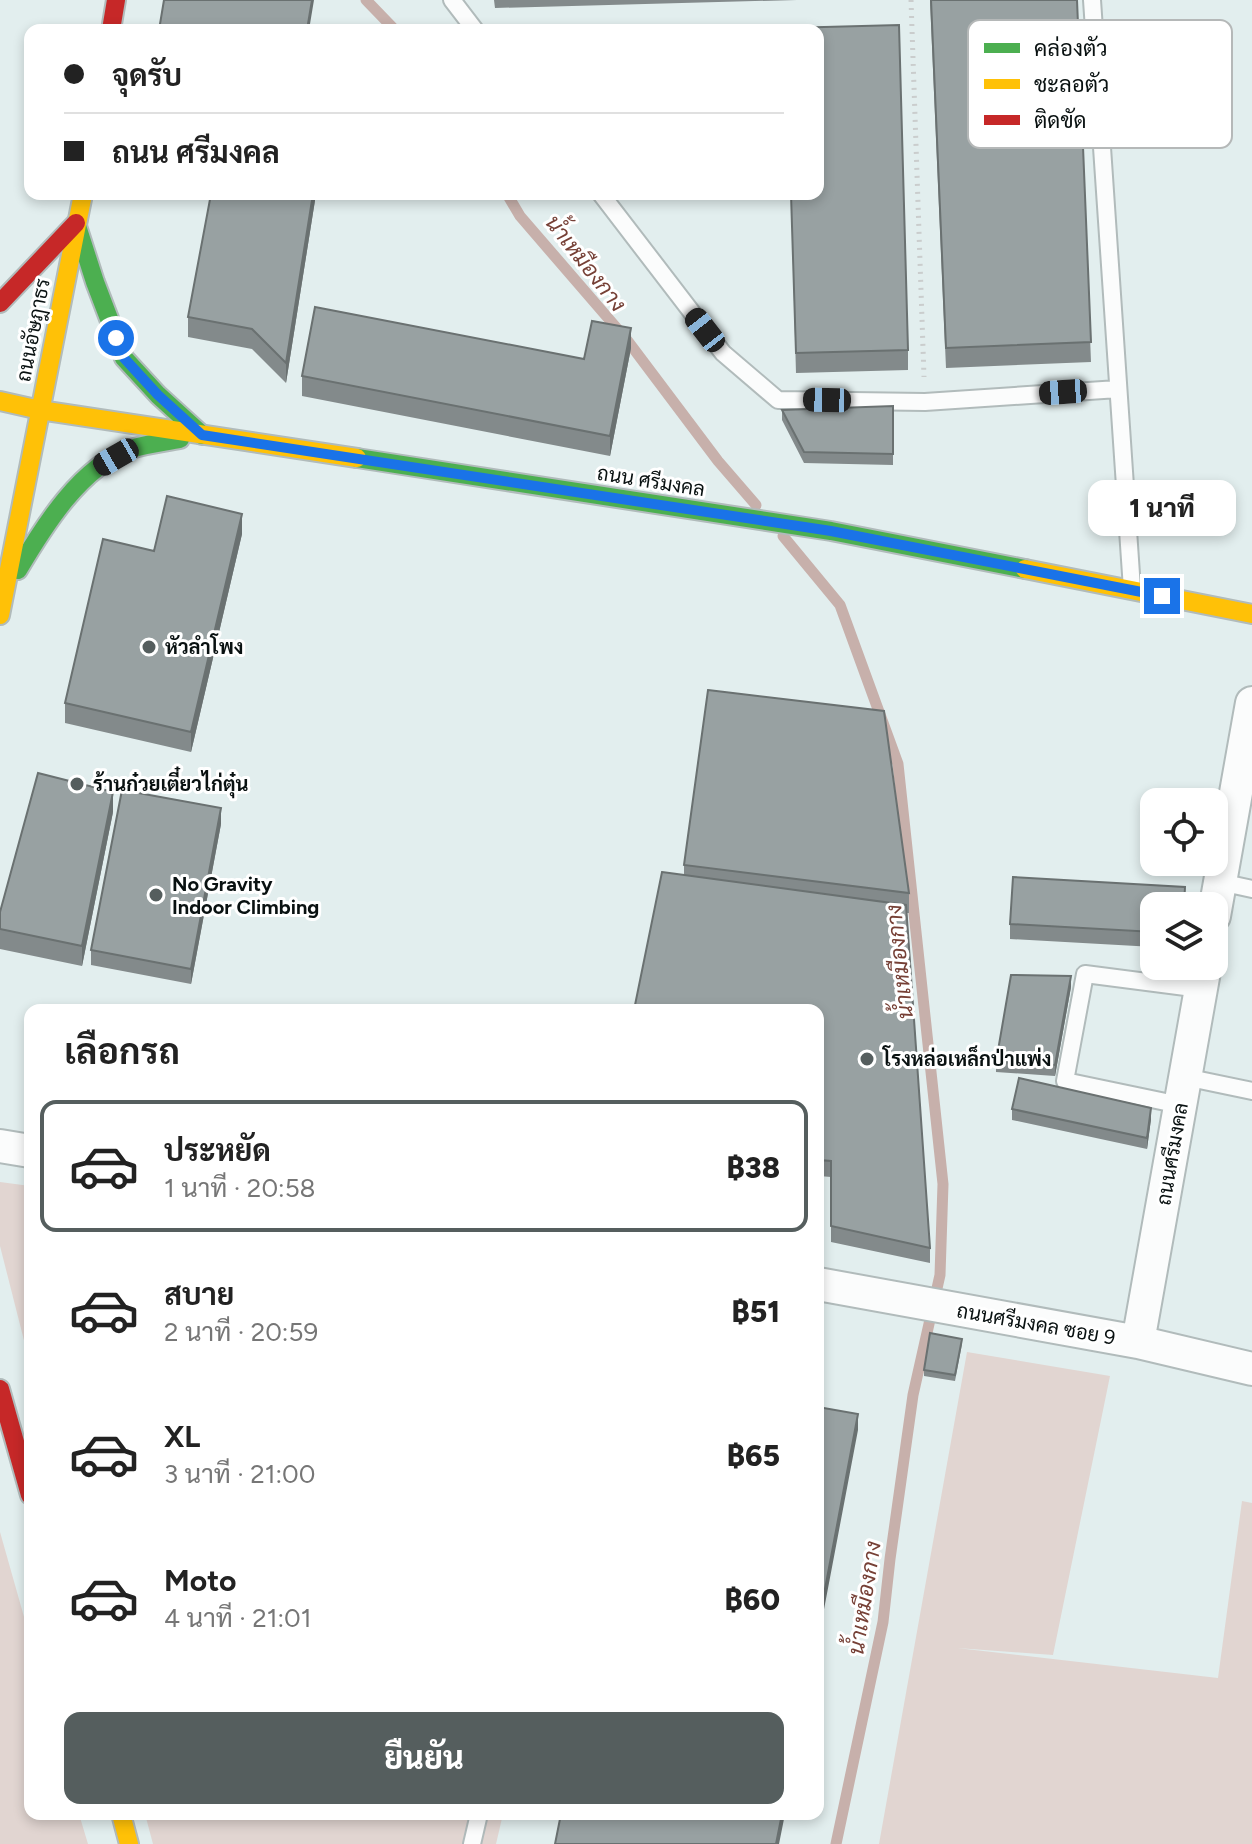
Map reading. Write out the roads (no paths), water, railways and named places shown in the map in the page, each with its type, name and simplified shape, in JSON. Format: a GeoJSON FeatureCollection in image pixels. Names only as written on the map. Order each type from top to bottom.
{"type":"FeatureCollection","features":[{"type":"Feature","properties":{"kind":"street"},"geometry":{"type":"LineString","coordinates":[[112,24],[116,0]]}},
{"type":"Feature","properties":{"kind":"street","name":"ถนนอัษฎาธร"},"geometry":{"type":"LineString","coordinates":[[0,615],[82,200]]}},
{"type":"Feature","properties":{"kind":"street"},"geometry":{"type":"LineString","coordinates":[[0,303],[76,223],[124,358],[158,395],[202,435]]}},
{"type":"Feature","properties":{"kind":"street"},"geometry":{"type":"LineString","coordinates":[[0,401],[40,410]]}},
{"type":"Feature","properties":{"kind":"street","name":"ถนน ศรีมงคล"},"geometry":{"type":"LineString","coordinates":[[40,410],[831,531],[1252,614]]}},
{"type":"Feature","properties":{"kind":"street"},"geometry":{"type":"LineString","coordinates":[[4,592],[43,527],[91,471],[130,449],[202,435]]}},
{"type":"Feature","properties":{"kind":"street"},"geometry":{"type":"LineString","coordinates":[[0,572],[4,592]]}},
{"type":"Feature","properties":{"kind":"street"},"geometry":{"type":"LineString","coordinates":[[1218,892],[1252,703]]}},
{"type":"Feature","properties":{"kind":"street","name":"ถนนศรีมงคล"},"geometry":{"type":"LineString","coordinates":[[1138,1342],[1202,980]]}},
{"type":"Feature","properties":{"kind":"street"},"geometry":{"type":"LineString","coordinates":[[0,1146],[24,1150]]}},
{"type":"Feature","properties":{"kind":"street","name":"ถนนศรีมงคล ซอย 9"},"geometry":{"type":"LineString","coordinates":[[824,1285],[1138,1342],[1252,1369]]}},
{"type":"Feature","properties":{"kind":"street"},"geometry":{"type":"LineString","coordinates":[[0,1389],[24,1474]]}},
{"type":"Feature","properties":{"kind":"street"},"geometry":{"type":"LineString","coordinates":[[123,1820],[129,1844]]}},
{"type":"Feature","properties":{"kind":"lane"},"geometry":{"type":"LineString","coordinates":[[452,0],[470,24]]}},
{"type":"Feature","properties":{"kind":"lane"},"geometry":{"type":"LineString","coordinates":[[1092,0],[1093,20]]}},
{"type":"Feature","properties":{"kind":"lane"},"geometry":{"type":"LineString","coordinates":[[1102,148],[1132,590]]}},
{"type":"Feature","properties":{"kind":"lane"},"geometry":{"type":"LineString","coordinates":[[606,200],[723,353],[778,400],[925,402],[1118,389]]}},
{"type":"Feature","properties":{"kind":"lane"},"geometry":{"type":"LineString","coordinates":[[1220,882],[1252,889]]}},
{"type":"Feature","properties":{"kind":"lane"},"geometry":{"type":"LineString","coordinates":[[1140,975],[1085,974],[1065,1081],[1183,1091],[1252,1091]]}},
{"type":"Feature","properties":{"kind":"lane"},"geometry":{"type":"LineString","coordinates":[[472,1844],[478,1820]]}},
{"type":"Feature","properties":{"kind":"waterway","name":"น้ำเหมืองกาง"},"geometry":{"type":"LineString","coordinates":[[366,0],[389,24]]}},
{"type":"Feature","properties":{"kind":"waterway","name":"น้ำเหมืองกาง"},"geometry":{"type":"LineString","coordinates":[[511,200],[520,216],[627,340],[718,461],[756,505]]}},
{"type":"Feature","properties":{"kind":"waterway","name":"น้ำเหมืองกาง"},"geometry":{"type":"LineString","coordinates":[[783,536],[840,605],[898,764],[943,1184],[940,1275],[913,1395],[883,1622],[836,1844]]}},
{"type":"Feature","properties":{"kind":"place","name":"หัวลำโพง"},"geometry":{"type":"Point","coordinates":[149,647]}},
{"type":"Feature","properties":{"kind":"place","name":"ร้านก๋วยเตี๋ยวไก่ตุ๋น"},"geometry":{"type":"Point","coordinates":[77,784]}},
{"type":"Feature","properties":{"kind":"place","name":"No Gravity Indoor Climbing"},"geometry":{"type":"Point","coordinates":[156,895]}},
{"type":"Feature","properties":{"kind":"place","name":"โรงหล่อเหล็กป่าแพ่ง"},"geometry":{"type":"Point","coordinates":[867,1059]}}]}
